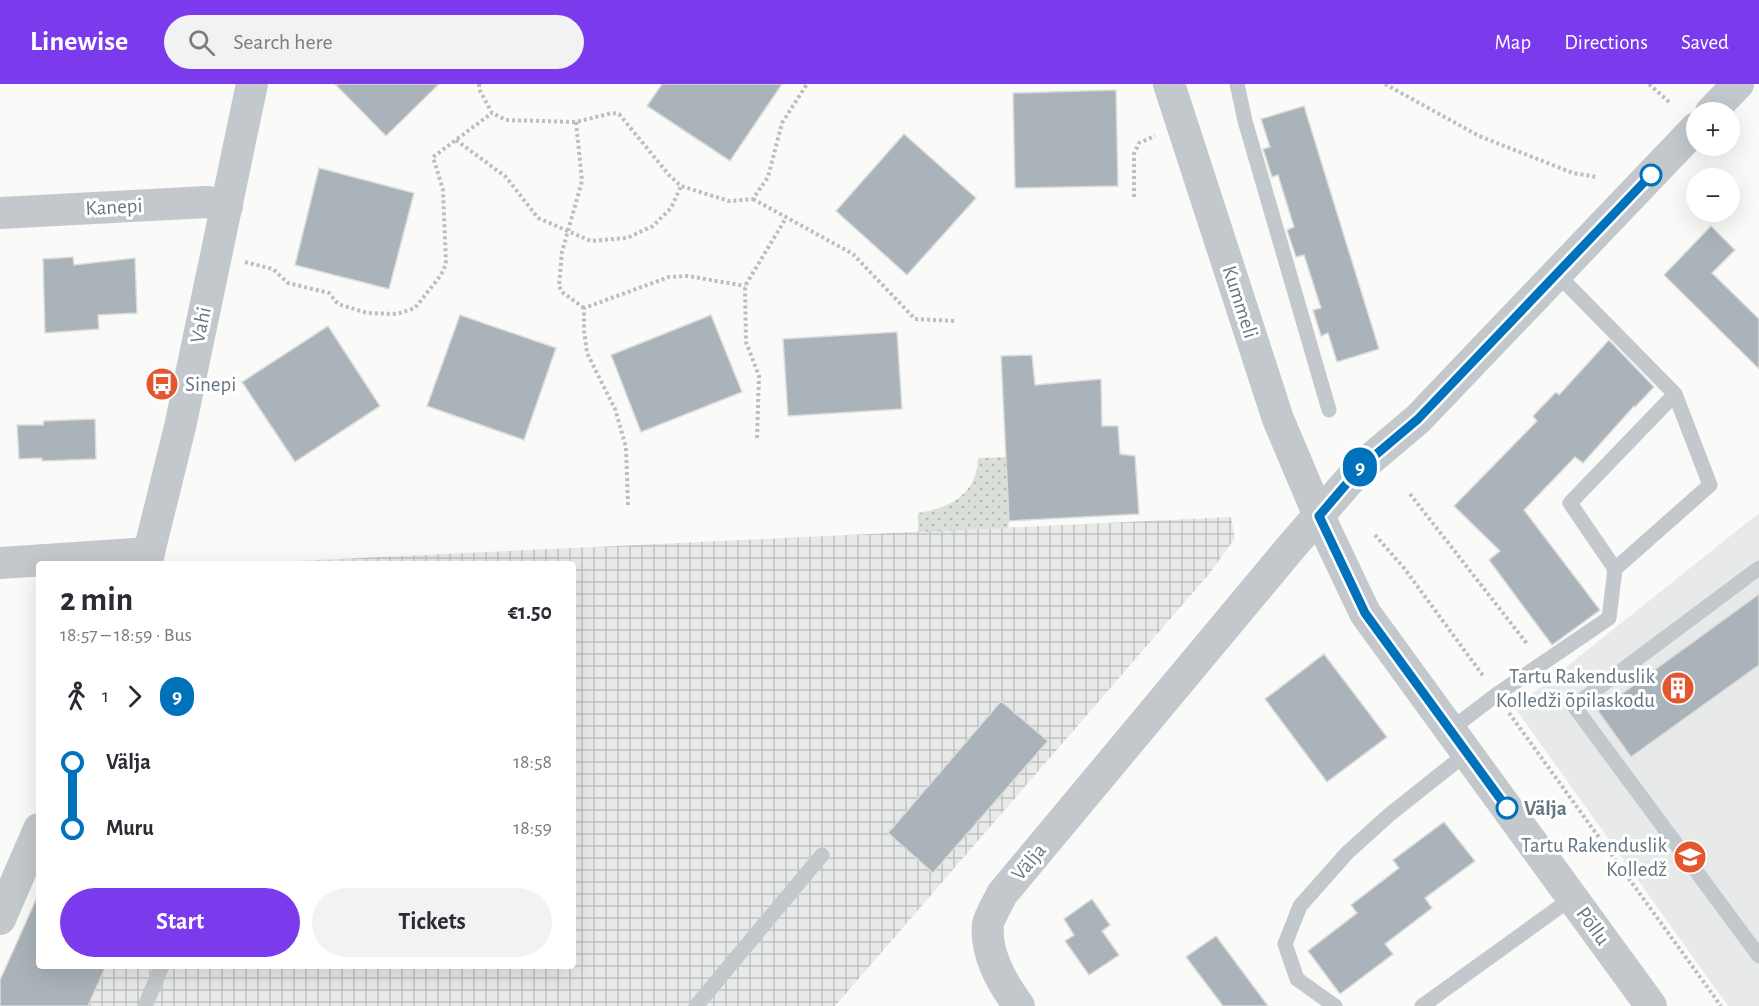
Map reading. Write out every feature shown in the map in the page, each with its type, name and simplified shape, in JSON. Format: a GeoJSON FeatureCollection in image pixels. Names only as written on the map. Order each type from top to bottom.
{"type":"FeatureCollection","features":[{"type":"Feature","properties":{"kind":"street","name":"Vahi"},"geometry":{"type":"LineString","coordinates":[[147,559],[180,427],[252,84]]}},
{"type":"Feature","properties":{"kind":"street","name":"Kummeli"},"geometry":{"type":"LineString","coordinates":[[1169,84],[1278,419],[1319,516]]}},
{"type":"Feature","properties":{"kind":"street"},"geometry":{"type":"LineString","coordinates":[[1721,102],[1738,84]]}},
{"type":"Feature","properties":{"kind":"street","name":"Välja"},"geometry":{"type":"LineString","coordinates":[[1019,1006],[1005,987],[990,951],[988,923],[1002,894],[1292,546],[1360,468],[1418,419],[1686,139]]}},
{"type":"Feature","properties":{"kind":"street","name":"Kanepi"},"geometry":{"type":"LineString","coordinates":[[0,213],[207,202],[227,206]]}},
{"type":"Feature","properties":{"kind":"street","name":"Põllu"},"geometry":{"type":"LineString","coordinates":[[1319,516],[1365,613],[1651,1006]]}},
{"type":"Feature","properties":{"kind":"street"},"geometry":{"type":"LineString","coordinates":[[74,561],[147,559]]}},
{"type":"Feature","properties":{"kind":"street"},"geometry":{"type":"LineString","coordinates":[[0,563],[36,562]]}},
{"type":"Feature","properties":{"kind":"street"},"geometry":{"type":"LineString","coordinates":[[0,919],[36,836]]}},
{"type":"Feature","properties":{"kind":"lane"},"geometry":{"type":"LineString","coordinates":[[1237,84],[1245,121],[1329,410]]}},
{"type":"Feature","properties":{"kind":"lane"},"geometry":{"type":"LineString","coordinates":[[1557,274],[1675,394],[1710,485],[1615,569]]}},
{"type":"Feature","properties":{"kind":"lane"},"geometry":{"type":"LineString","coordinates":[[1335,1006],[1297,979],[1285,944],[1300,906],[1347,853],[1389,815],[1458,741],[1496,695],[1610,618],[1615,569],[1570,503],[1675,394]]}},
{"type":"Feature","properties":{"kind":"lane"},"geometry":{"type":"LineString","coordinates":[[1757,948],[1574,706],[1759,568]]}},
{"type":"Feature","properties":{"kind":"lane"},"geometry":{"type":"LineString","coordinates":[[696,1006],[822,855]]}},
{"type":"Feature","properties":{"kind":"lane"},"geometry":{"type":"LineString","coordinates":[[1422,1006],[1572,898]]}},
{"type":"Feature","properties":{"kind":"lane"},"geometry":{"type":"LineString","coordinates":[[145,1006],[161,969]]}},
{"type":"Feature","properties":{"kind":"path"},"geometry":{"type":"LineString","coordinates":[[479,84],[479,89],[492,112],[506,120],[576,122],[612,113],[619,114],[669,175],[681,186],[729,201],[753,199],[853,254],[915,319],[956,321]]}},
{"type":"Feature","properties":{"kind":"path"},"geometry":{"type":"LineString","coordinates":[[753,199],[768,177],[782,123],[807,84]]}},
{"type":"Feature","properties":{"kind":"path"},"geometry":{"type":"LineString","coordinates":[[1385,84],[1479,136],[1573,173],[1597,177]]}},
{"type":"Feature","properties":{"kind":"path"},"geometry":{"type":"LineString","coordinates":[[1648,84],[1670,103]]}},
{"type":"Feature","properties":{"kind":"path"},"geometry":{"type":"LineString","coordinates":[[235,260],[273,269],[288,283],[329,293],[338,304],[367,313],[398,314],[415,308],[441,275],[446,264],[443,190],[433,157],[492,112]]}},
{"type":"Feature","properties":{"kind":"path"},"geometry":{"type":"LineString","coordinates":[[576,122],[582,181],[562,252],[559,286],[562,292],[584,308]]}},
{"type":"Feature","properties":{"kind":"path"},"geometry":{"type":"LineString","coordinates":[[1134,197],[1134,154],[1138,143],[1155,136]]}},
{"type":"Feature","properties":{"kind":"path"},"geometry":{"type":"LineString","coordinates":[[456,140],[506,177],[538,218],[591,241],[627,238],[653,226],[671,208],[681,186]]}},
{"type":"Feature","properties":{"kind":"path"},"geometry":{"type":"LineString","coordinates":[[757,438],[759,376],[746,342],[746,286],[786,218]]}},
{"type":"Feature","properties":{"kind":"path"},"geometry":{"type":"LineString","coordinates":[[584,308],[669,277],[688,276],[746,286]]}},
{"type":"Feature","properties":{"kind":"path"},"geometry":{"type":"LineString","coordinates":[[584,308],[587,353],[615,409],[626,447],[628,505]]}},
{"type":"Feature","properties":{"kind":"path"},"geometry":{"type":"LineString","coordinates":[[1410,494],[1542,664]]}},
{"type":"Feature","properties":{"kind":"path"},"geometry":{"type":"LineString","coordinates":[[1376,535],[1404,568],[1721,1006]]}},
{"type":"Feature","properties":{"kind":"shaded area"},"geometry":{"type":"Polygon","coordinates":[[[1006,457],[1008,528],[918,532],[918,513],[941,507],[960,497],[973,481],[978,458],[1006,457]]]}},
{"type":"Feature","properties":{"kind":"shaded area","name":"Tartu Rakenduslik Kolledž"},"geometry":{"type":"Polygon","coordinates":[[[1759,513],[1759,1006],[1728,1006],[1515,708],[1759,513]]]}},
{"type":"Feature","properties":{"kind":"shaded area"},"geometry":{"type":"Polygon","coordinates":[[[1231,517],[1235,538],[1209,574],[835,1006],[0,1006],[36,969],[576,969],[576,561],[298,561],[1231,517]]]}},
{"type":"Feature","properties":{"kind":"building"},"geometry":{"type":"Polygon","coordinates":[[[335,84],[439,84],[386,136],[335,84]]]}},
{"type":"Feature","properties":{"kind":"building"},"geometry":{"type":"Polygon","coordinates":[[[662,84],[782,84],[730,161],[647,106],[662,84]]]}},
{"type":"Feature","properties":{"kind":"building"},"geometry":{"type":"Polygon","coordinates":[[[1116,90],[1118,186],[1015,188],[1013,93],[1116,90]]]}},
{"type":"Feature","properties":{"kind":"building"},"geometry":{"type":"Polygon","coordinates":[[[1304,106],[1379,349],[1337,362],[1328,333],[1321,336],[1313,310],[1321,308],[1304,255],[1296,257],[1287,230],[1294,227],[1278,175],[1272,177],[1263,149],[1270,147],[1261,119],[1304,106]]]}},
{"type":"Feature","properties":{"kind":"building"},"geometry":{"type":"Polygon","coordinates":[[[904,134],[976,198],[907,275],[836,211],[904,134]]]}},
{"type":"Feature","properties":{"kind":"building"},"geometry":{"type":"Polygon","coordinates":[[[319,168],[414,193],[389,289],[295,265],[319,168]]]}},
{"type":"Feature","properties":{"kind":"building"},"geometry":{"type":"Polygon","coordinates":[[[1711,226],[1735,250],[1712,273],[1759,319],[1759,369],[1664,275],[1711,226]]]}},
{"type":"Feature","properties":{"kind":"building"},"geometry":{"type":"Polygon","coordinates":[[[73,257],[74,265],[135,258],[137,313],[98,315],[99,329],[45,333],[43,259],[73,257]]]}},
{"type":"Feature","properties":{"kind":"building"},"geometry":{"type":"Polygon","coordinates":[[[460,315],[556,348],[524,440],[427,406],[460,315]]]}},
{"type":"Feature","properties":{"kind":"building"},"geometry":{"type":"Polygon","coordinates":[[[711,315],[742,392],[641,432],[611,355],[711,315]]]}},
{"type":"Feature","properties":{"kind":"building"},"geometry":{"type":"Polygon","coordinates":[[[328,326],[380,406],[295,462],[242,382],[328,326]]]}},
{"type":"Feature","properties":{"kind":"building"},"geometry":{"type":"Polygon","coordinates":[[[897,332],[902,409],[788,416],[783,339],[897,332]]]}},
{"type":"Feature","properties":{"kind":"building"},"geometry":{"type":"Polygon","coordinates":[[[1609,340],[1654,387],[1583,463],[1575,457],[1524,510],[1600,610],[1552,645],[1489,560],[1500,551],[1454,506],[1537,421],[1533,416],[1556,392],[1559,395],[1609,340]]]}},
{"type":"Feature","properties":{"kind":"building"},"geometry":{"type":"Polygon","coordinates":[[[1032,355],[1035,385],[1101,379],[1102,426],[1118,426],[1120,454],[1135,456],[1139,514],[1009,521],[1001,356],[1032,355]]]}},
{"type":"Feature","properties":{"kind":"building"},"geometry":{"type":"Polygon","coordinates":[[[95,419],[96,459],[42,461],[42,458],[19,459],[17,425],[43,425],[44,421],[95,419]]]}},
{"type":"Feature","properties":{"kind":"building","name":"Tartu Rakenduslik Kolledži õpilaskodu"},"geometry":{"type":"Polygon","coordinates":[[[1759,594],[1759,665],[1631,757],[1598,711],[1759,594]]]}},
{"type":"Feature","properties":{"kind":"building"},"geometry":{"type":"Polygon","coordinates":[[[1324,654],[1387,737],[1327,782],[1265,699],[1324,654]]]}},
{"type":"Feature","properties":{"kind":"building"},"geometry":{"type":"Polygon","coordinates":[[[1001,701],[1048,741],[933,873],[888,833],[1001,701]]]}},
{"type":"Feature","properties":{"kind":"building"},"geometry":{"type":"Polygon","coordinates":[[[1444,822],[1475,861],[1425,898],[1432,908],[1385,944],[1393,954],[1340,994],[1308,951],[1357,913],[1351,905],[1399,868],[1393,860],[1444,822]]]}},
{"type":"Feature","properties":{"kind":"building"},"geometry":{"type":"Polygon","coordinates":[[[1092,899],[1110,925],[1102,931],[1119,955],[1089,975],[1065,941],[1074,935],[1064,919],[1092,899]]]}},
{"type":"Feature","properties":{"kind":"building"},"geometry":{"type":"Polygon","coordinates":[[[36,900],[36,969],[105,969],[88,1006],[0,1006],[0,980],[36,900]]]}},
{"type":"Feature","properties":{"kind":"building"},"geometry":{"type":"Polygon","coordinates":[[[1216,936],[1268,1006],[1223,1006],[1186,957],[1216,936]]]}},
{"type":"Feature","properties":{"kind":"bus line","name":"9"},"geometry":{"type":"LineString","coordinates":[[1507,808],[1365,613],[1319,516],[1360,468],[1418,419],[1651,175]]}},
{"type":"Feature","properties":{"kind":"place","name":"Sinepi"},"geometry":{"type":"Point","coordinates":[162,384]}},
{"type":"Feature","properties":{"kind":"place","name":"Tartu Rakenduslik Kolledži õpilaskodu"},"geometry":{"type":"Point","coordinates":[1678,688]}},
{"type":"Feature","properties":{"kind":"place","name":"Välja"},"geometry":{"type":"Point","coordinates":[1507,808]}},
{"type":"Feature","properties":{"kind":"place","name":"Tartu Rakenduslik Kolledž"},"geometry":{"type":"Point","coordinates":[1690,857]}}]}
